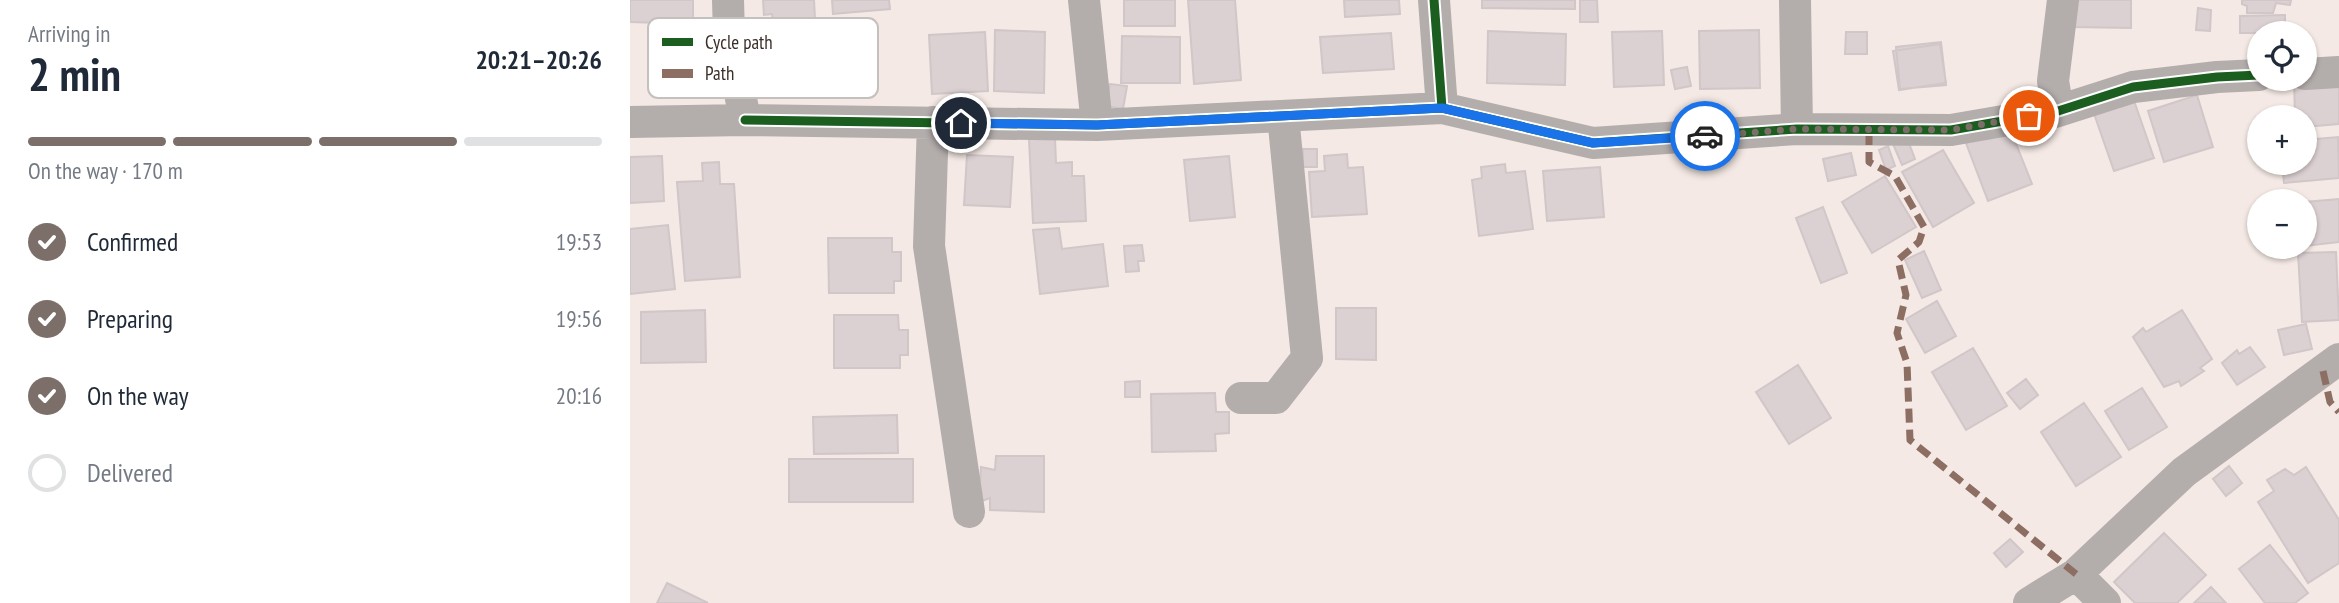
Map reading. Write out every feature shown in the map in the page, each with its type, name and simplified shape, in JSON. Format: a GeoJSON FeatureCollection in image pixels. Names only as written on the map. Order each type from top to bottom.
{"type":"FeatureCollection","features":[{"type":"Feature","properties":{"kind":"street"},"geometry":{"type":"LineString","coordinates":[[728,0],[729,18]]}},
{"type":"Feature","properties":{"kind":"street"},"geometry":{"type":"LineString","coordinates":[[1084,0],[1097,125]]}},
{"type":"Feature","properties":{"kind":"street"},"geometry":{"type":"LineString","coordinates":[[1434,0],[1442,108]]}},
{"type":"Feature","properties":{"kind":"street"},"geometry":{"type":"LineString","coordinates":[[1795,0],[1797,129]]}},
{"type":"Feature","properties":{"kind":"street"},"geometry":{"type":"LineString","coordinates":[[2058,111],[2053,81],[2063,0]]}},
{"type":"Feature","properties":{"kind":"street"},"geometry":{"type":"LineString","coordinates":[[2317,73],[2339,72]]}},
{"type":"Feature","properties":{"kind":"street"},"geometry":{"type":"LineString","coordinates":[[630,122],[745,120],[1097,125],[1442,108],[1593,143],[1797,129],[1951,130],[2058,111],[2133,88],[2247,76]]}},
{"type":"Feature","properties":{"kind":"street"},"geometry":{"type":"LineString","coordinates":[[741,98],[745,120]]}},
{"type":"Feature","properties":{"kind":"street"},"geometry":{"type":"LineString","coordinates":[[1241,398],[1276,398],[1307,358],[1283,116]]}},
{"type":"Feature","properties":{"kind":"street"},"geometry":{"type":"LineString","coordinates":[[933,122],[929,246],[969,512]]}},
{"type":"Feature","properties":{"kind":"street"},"geometry":{"type":"LineString","coordinates":[[2029,603],[2076,574],[2184,472],[2339,359]]}},
{"type":"Feature","properties":{"kind":"street"},"geometry":{"type":"LineString","coordinates":[[2076,574],[2105,603]]}},
{"type":"Feature","properties":{"kind":"building"},"geometry":{"type":"Polygon","coordinates":[[[630,0],[693,0],[693,18],[648,18],[648,23],[630,22],[630,0]]]}},
{"type":"Feature","properties":{"kind":"building"},"geometry":{"type":"Polygon","coordinates":[[[763,0],[814,0],[815,18],[772,18],[772,14],[764,15],[763,0]]]}},
{"type":"Feature","properties":{"kind":"building"},"geometry":{"type":"Polygon","coordinates":[[[832,0],[889,0],[890,9],[833,14],[832,0]]]}},
{"type":"Feature","properties":{"kind":"building"},"geometry":{"type":"Polygon","coordinates":[[[1124,0],[1175,0],[1175,26],[1124,26],[1124,0]]]}},
{"type":"Feature","properties":{"kind":"building"},"geometry":{"type":"Polygon","coordinates":[[[1188,0],[1235,0],[1241,80],[1194,84],[1188,0]]]}},
{"type":"Feature","properties":{"kind":"building"},"geometry":{"type":"Polygon","coordinates":[[[1344,0],[1399,0],[1400,14],[1345,17],[1344,0]]]}},
{"type":"Feature","properties":{"kind":"building"},"geometry":{"type":"Polygon","coordinates":[[[1482,0],[1575,0],[1575,9],[1482,8],[1482,0]]]}},
{"type":"Feature","properties":{"kind":"building"},"geometry":{"type":"Polygon","coordinates":[[[1580,0],[1597,0],[1598,22],[1580,22],[1580,0]]]}},
{"type":"Feature","properties":{"kind":"building"},"geometry":{"type":"Polygon","coordinates":[[[2073,0],[2131,0],[2131,28],[2072,27],[2073,0]]]}},
{"type":"Feature","properties":{"kind":"building"},"geometry":{"type":"Polygon","coordinates":[[[2242,0],[2291,0],[2290,5],[2276,3],[2273,13],[2247,13],[2247,6],[2242,4],[2242,0]]]}},
{"type":"Feature","properties":{"kind":"building"},"geometry":{"type":"Polygon","coordinates":[[[2198,8],[2211,10],[2210,31],[2196,30],[2198,8]]]}},
{"type":"Feature","properties":{"kind":"building"},"geometry":{"type":"Polygon","coordinates":[[[2285,15],[2285,21],[2247,21],[2247,33],[2240,33],[2240,16],[2285,15]]]}},
{"type":"Feature","properties":{"kind":"building"},"geometry":{"type":"Polygon","coordinates":[[[995,30],[1045,32],[1044,93],[994,91],[995,30]]]}},
{"type":"Feature","properties":{"kind":"building"},"geometry":{"type":"Polygon","coordinates":[[[1759,30],[1760,88],[1700,89],[1699,31],[1759,30]]]}},
{"type":"Feature","properties":{"kind":"building"},"geometry":{"type":"Polygon","coordinates":[[[1488,31],[1566,34],[1565,85],[1487,83],[1488,31]]]}},
{"type":"Feature","properties":{"kind":"building"},"geometry":{"type":"Polygon","coordinates":[[[1662,31],[1664,85],[1614,87],[1612,32],[1662,31]]]}},
{"type":"Feature","properties":{"kind":"building"},"geometry":{"type":"Polygon","coordinates":[[[985,32],[988,91],[932,94],[929,35],[985,32]]]}},
{"type":"Feature","properties":{"kind":"building"},"geometry":{"type":"Polygon","coordinates":[[[1846,32],[1867,32],[1867,54],[1845,54],[1846,32]]]}},
{"type":"Feature","properties":{"kind":"building"},"geometry":{"type":"Polygon","coordinates":[[[1391,33],[1394,69],[1323,73],[1320,37],[1391,33]]]}},
{"type":"Feature","properties":{"kind":"building"},"geometry":{"type":"Polygon","coordinates":[[[1122,36],[1180,37],[1180,83],[1121,83],[1122,36]]]}},
{"type":"Feature","properties":{"kind":"building"},"geometry":{"type":"Polygon","coordinates":[[[1941,42],[1946,85],[1900,89],[1896,47],[1941,42]]]}},
{"type":"Feature","properties":{"kind":"building"},"geometry":{"type":"Polygon","coordinates":[[[1940,44],[1946,83],[1899,90],[1893,51],[1940,44]]]}},
{"type":"Feature","properties":{"kind":"building"},"geometry":{"type":"Polygon","coordinates":[[[1687,67],[1691,86],[1675,89],[1671,70],[1687,67]]]}},
{"type":"Feature","properties":{"kind":"building"},"geometry":{"type":"Polygon","coordinates":[[[2339,68],[2339,124],[2317,126],[2317,105],[2295,105],[2294,91],[2317,91],[2317,73],[2339,68]]]}},
{"type":"Feature","properties":{"kind":"building"},"geometry":{"type":"Polygon","coordinates":[[[1110,84],[1127,86],[1123,109],[1107,106],[1110,84]]]}},
{"type":"Feature","properties":{"kind":"building"},"geometry":{"type":"Polygon","coordinates":[[[2132,95],[2154,158],[2114,171],[2092,108],[2132,95]]]}},
{"type":"Feature","properties":{"kind":"building"},"geometry":{"type":"Polygon","coordinates":[[[2197,95],[2213,147],[2164,162],[2148,111],[2197,95]]]}},
{"type":"Feature","properties":{"kind":"building"},"geometry":{"type":"Polygon","coordinates":[[[2009,126],[2032,184],[1988,201],[1966,143],[2009,126]]]}},
{"type":"Feature","properties":{"kind":"building"},"geometry":{"type":"Polygon","coordinates":[[[2338,137],[2339,178],[2284,183],[2283,175],[2317,175],[2317,139],[2338,137]]]}},
{"type":"Feature","properties":{"kind":"building"},"geometry":{"type":"Polygon","coordinates":[[[1055,138],[1056,163],[1072,162],[1072,176],[1084,176],[1086,221],[1033,223],[1029,139],[1055,138]]]}},
{"type":"Feature","properties":{"kind":"building"},"geometry":{"type":"Polygon","coordinates":[[[1907,138],[1915,159],[1902,165],[1893,144],[1907,138]]]}},
{"type":"Feature","properties":{"kind":"building"},"geometry":{"type":"Polygon","coordinates":[[[1888,146],[1895,166],[1886,170],[1879,150],[1888,146]]]}},
{"type":"Feature","properties":{"kind":"building"},"geometry":{"type":"Polygon","coordinates":[[[1303,149],[1317,149],[1317,167],[1303,167],[1303,149]]]}},
{"type":"Feature","properties":{"kind":"building"},"geometry":{"type":"Polygon","coordinates":[[[1943,150],[1974,203],[1933,227],[1902,172],[1943,150]]]}},
{"type":"Feature","properties":{"kind":"building"},"geometry":{"type":"Polygon","coordinates":[[[1851,153],[1856,175],[1828,181],[1823,159],[1851,153]]]}},
{"type":"Feature","properties":{"kind":"building"},"geometry":{"type":"Polygon","coordinates":[[[1347,154],[1348,168],[1363,167],[1367,214],[1312,217],[1309,172],[1325,171],[1324,156],[1347,154]]]}},
{"type":"Feature","properties":{"kind":"building"},"geometry":{"type":"Polygon","coordinates":[[[967,155],[1013,157],[1010,207],[964,205],[967,155]]]}},
{"type":"Feature","properties":{"kind":"building"},"geometry":{"type":"Polygon","coordinates":[[[662,156],[664,201],[630,203],[630,157],[662,156]]]}},
{"type":"Feature","properties":{"kind":"building"},"geometry":{"type":"Polygon","coordinates":[[[1229,156],[1235,217],[1190,221],[1184,160],[1229,156]]]}},
{"type":"Feature","properties":{"kind":"building"},"geometry":{"type":"Polygon","coordinates":[[[719,162],[720,184],[734,184],[740,277],[685,281],[677,182],[703,181],[702,163],[719,162]]]}},
{"type":"Feature","properties":{"kind":"building"},"geometry":{"type":"Polygon","coordinates":[[[1505,164],[1506,173],[1525,171],[1533,229],[1479,236],[1472,180],[1482,178],[1481,167],[1505,164]]]}},
{"type":"Feature","properties":{"kind":"building"},"geometry":{"type":"Polygon","coordinates":[[[1600,167],[1604,217],[1547,221],[1543,171],[1600,167]]]}},
{"type":"Feature","properties":{"kind":"building"},"geometry":{"type":"Polygon","coordinates":[[[1885,176],[1916,227],[1872,253],[1842,202],[1885,176]]]}},
{"type":"Feature","properties":{"kind":"building"},"geometry":{"type":"Polygon","coordinates":[[[2339,199],[2339,242],[2317,245],[2317,201],[2339,199]]]}},
{"type":"Feature","properties":{"kind":"building"},"geometry":{"type":"Polygon","coordinates":[[[1823,207],[1847,273],[1821,283],[1796,218],[1823,207]]]}},
{"type":"Feature","properties":{"kind":"building"},"geometry":{"type":"Polygon","coordinates":[[[668,225],[675,289],[630,294],[630,229],[668,225]]]}},
{"type":"Feature","properties":{"kind":"building"},"geometry":{"type":"Polygon","coordinates":[[[1059,228],[1062,249],[1103,244],[1108,286],[1040,294],[1033,230],[1059,228]]]}},
{"type":"Feature","properties":{"kind":"building"},"geometry":{"type":"Polygon","coordinates":[[[828,238],[892,238],[892,252],[901,252],[901,281],[894,281],[894,293],[829,293],[828,238]]]}},
{"type":"Feature","properties":{"kind":"building"},"geometry":{"type":"Polygon","coordinates":[[[1142,245],[1144,261],[1138,261],[1139,271],[1126,272],[1124,246],[1142,245]]]}},
{"type":"Feature","properties":{"kind":"building"},"geometry":{"type":"Polygon","coordinates":[[[1924,251],[1941,290],[1922,298],[1905,260],[1924,251]]]}},
{"type":"Feature","properties":{"kind":"building"},"geometry":{"type":"Polygon","coordinates":[[[2317,252],[2336,252],[2339,320],[2302,322],[2298,259],[2317,259],[2317,252]]]}},
{"type":"Feature","properties":{"kind":"building"},"geometry":{"type":"Polygon","coordinates":[[[1937,301],[1956,336],[1925,353],[1906,319],[1937,301]]]}},
{"type":"Feature","properties":{"kind":"building"},"geometry":{"type":"Polygon","coordinates":[[[1336,308],[1376,308],[1376,360],[1336,359],[1336,308]]]}},
{"type":"Feature","properties":{"kind":"building"},"geometry":{"type":"Polygon","coordinates":[[[705,310],[706,362],[641,363],[641,312],[705,310]]]}},
{"type":"Feature","properties":{"kind":"building"},"geometry":{"type":"Polygon","coordinates":[[[2182,310],[2212,359],[2200,368],[2204,371],[2181,386],[2179,381],[2164,387],[2133,337],[2143,328],[2146,332],[2182,310]]]}},
{"type":"Feature","properties":{"kind":"building"},"geometry":{"type":"Polygon","coordinates":[[[834,315],[898,315],[899,330],[908,330],[908,355],[900,355],[900,368],[834,368],[834,315]]]}},
{"type":"Feature","properties":{"kind":"building"},"geometry":{"type":"Polygon","coordinates":[[[2306,324],[2312,349],[2284,355],[2278,330],[2306,324]]]}},
{"type":"Feature","properties":{"kind":"building"},"geometry":{"type":"Polygon","coordinates":[[[2250,347],[2265,367],[2237,385],[2222,363],[2237,350],[2239,354],[2250,347]]]}},
{"type":"Feature","properties":{"kind":"building"},"geometry":{"type":"Polygon","coordinates":[[[1973,348],[2007,406],[1966,430],[1932,372],[1973,348]]]}},
{"type":"Feature","properties":{"kind":"building"},"geometry":{"type":"Polygon","coordinates":[[[1798,365],[1831,418],[1789,444],[1756,392],[1798,365]]]}},
{"type":"Feature","properties":{"kind":"building"},"geometry":{"type":"Polygon","coordinates":[[[2026,379],[2038,395],[2020,409],[2007,393],[2026,379]]]}},
{"type":"Feature","properties":{"kind":"building"},"geometry":{"type":"Polygon","coordinates":[[[1140,381],[1140,397],[1125,397],[1125,382],[1140,381]]]}},
{"type":"Feature","properties":{"kind":"building"},"geometry":{"type":"Polygon","coordinates":[[[2142,388],[2167,427],[2129,450],[2105,411],[2142,388]]]}},
{"type":"Feature","properties":{"kind":"building"},"geometry":{"type":"Polygon","coordinates":[[[1215,393],[1216,412],[1229,412],[1229,433],[1215,434],[1216,451],[1152,452],[1151,394],[1215,393]]]}},
{"type":"Feature","properties":{"kind":"building"},"geometry":{"type":"Polygon","coordinates":[[[2084,403],[2121,457],[2076,486],[2041,432],[2084,403]]]}},
{"type":"Feature","properties":{"kind":"building"},"geometry":{"type":"Polygon","coordinates":[[[897,415],[898,453],[814,454],[813,417],[897,415]]]}},
{"type":"Feature","properties":{"kind":"building"},"geometry":{"type":"Polygon","coordinates":[[[996,456],[1044,456],[1044,512],[990,510],[990,498],[979,502],[981,467],[995,470],[996,456]]]}},
{"type":"Feature","properties":{"kind":"building"},"geometry":{"type":"Polygon","coordinates":[[[789,459],[913,459],[913,502],[789,502],[789,459]]]}},
{"type":"Feature","properties":{"kind":"building"},"geometry":{"type":"Polygon","coordinates":[[[2229,466],[2242,483],[2226,496],[2213,479],[2229,466]]]}},
{"type":"Feature","properties":{"kind":"building"},"geometry":{"type":"Polygon","coordinates":[[[2306,467],[2339,520],[2339,563],[2308,583],[2258,502],[2274,491],[2267,480],[2285,469],[2294,475],[2306,467]]]}},
{"type":"Feature","properties":{"kind":"building"},"geometry":{"type":"Polygon","coordinates":[[[2164,533],[2206,575],[2177,603],[2135,603],[2114,582],[2164,533]]]}},
{"type":"Feature","properties":{"kind":"building"},"geometry":{"type":"Polygon","coordinates":[[[2010,539],[2023,552],[2006,567],[1994,553],[2010,539]]]}},
{"type":"Feature","properties":{"kind":"building"},"geometry":{"type":"Polygon","coordinates":[[[2270,545],[2308,593],[2295,603],[2265,603],[2239,569],[2270,545]]]}},
{"type":"Feature","properties":{"kind":"building"},"geometry":{"type":"Polygon","coordinates":[[[667,583],[708,603],[657,603],[667,583]]]}},
{"type":"Feature","properties":{"kind":"building"},"geometry":{"type":"Polygon","coordinates":[[[2211,587],[2226,603],[2194,603],[2211,587]]]}},
{"type":"Feature","properties":{"kind":"marked path"},"geometry":{"type":"LineString","coordinates":[[1869,131],[1869,162],[1895,176],[1924,227],[1919,242],[1898,260],[1906,295],[1897,333],[1907,363],[1910,440],[2076,574]]}},
{"type":"Feature","properties":{"kind":"marked path"},"geometry":{"type":"LineString","coordinates":[[2323,371],[2330,402],[2339,412]]}},
{"type":"Feature","properties":{"kind":"cycle path"},"geometry":{"type":"LineString","coordinates":[[1434,0],[1442,108],[1593,143],[1797,129],[1951,130],[2055,112],[2133,87],[2247,76]]}},
{"type":"Feature","properties":{"kind":"cycle path"},"geometry":{"type":"LineString","coordinates":[[745,120],[1097,125],[1442,108]]}},
{"type":"Feature","properties":{"kind":"way so far"},"geometry":{"type":"LineString","coordinates":[[1705,136],[1797,129],[1951,130],[2029,116]]}},
{"type":"Feature","properties":{"kind":"route"},"geometry":{"type":"LineString","coordinates":[[961,123],[1097,125],[1442,108],[1593,143],[1705,136]]}}]}
